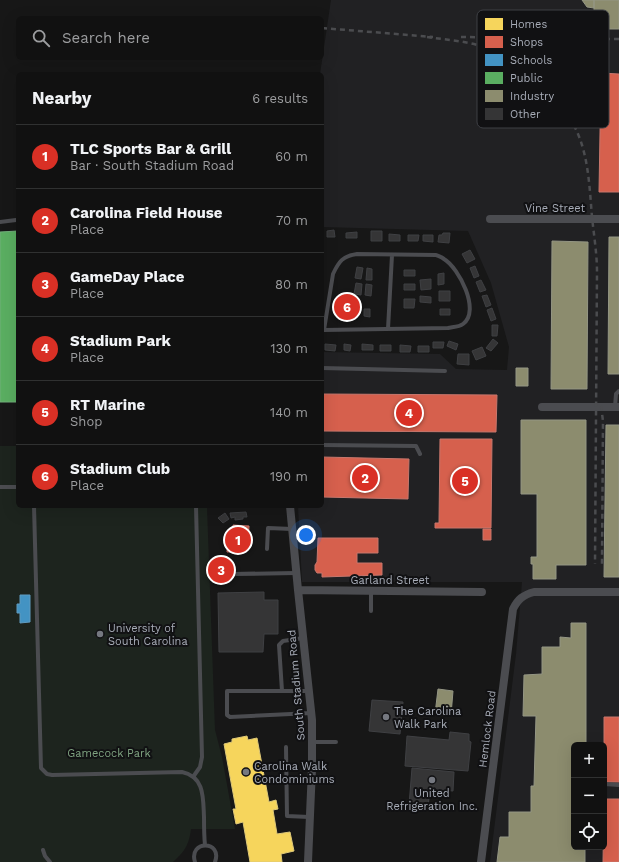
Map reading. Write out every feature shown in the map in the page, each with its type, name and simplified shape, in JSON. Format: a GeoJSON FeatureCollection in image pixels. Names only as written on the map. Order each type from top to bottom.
{"type":"FeatureCollection","features":[{"type":"Feature","properties":{"kind":"street","name":"Vine Street"},"geometry":{"type":"LineString","coordinates":[[490,219],[619,219]]}},
{"type":"Feature","properties":{"kind":"street"},"geometry":{"type":"LineString","coordinates":[[542,407],[617,407]]}},
{"type":"Feature","properties":{"kind":"street","name":"South Stadium Road"},"geometry":{"type":"LineString","coordinates":[[290,508],[312,713],[313,742],[308,862]]}},
{"type":"Feature","properties":{"kind":"street","name":"Garland Street"},"geometry":{"type":"LineString","coordinates":[[298,590],[482,592]]}},
{"type":"Feature","properties":{"kind":"street","name":"Hemlock Road"},"geometry":{"type":"LineString","coordinates":[[481,862],[513,609],[518,600],[525,594],[534,592],[619,592]]}},
{"type":"Feature","properties":{"kind":"lane"},"geometry":{"type":"LineString","coordinates":[[0,222],[16,220]]}},
{"type":"Feature","properties":{"kind":"lane"},"geometry":{"type":"LineString","coordinates":[[324,324],[333,274],[340,262],[348,256],[357,254],[436,255],[444,259],[455,270],[468,295],[469,309],[467,319],[463,324],[457,327],[324,330]]}},
{"type":"Feature","properties":{"kind":"lane"},"geometry":{"type":"LineString","coordinates":[[388,329],[392,255]]}},
{"type":"Feature","properties":{"kind":"lane"},"geometry":{"type":"LineString","coordinates":[[324,368],[445,371]]}},
{"type":"Feature","properties":{"kind":"lane"},"geometry":{"type":"LineString","coordinates":[[617,407],[616,394],[619,391]]}},
{"type":"Feature","properties":{"kind":"lane"},"geometry":{"type":"LineString","coordinates":[[324,445],[416,446],[420,454]]}},
{"type":"Feature","properties":{"kind":"lane"},"geometry":{"type":"LineString","coordinates":[[0,487],[16,487]]}},
{"type":"Feature","properties":{"kind":"lane"},"geometry":{"type":"LineString","coordinates":[[34,508],[40,765],[43,771],[52,775],[182,772],[193,777],[200,786],[203,796],[205,845]]}},
{"type":"Feature","properties":{"kind":"lane"},"geometry":{"type":"LineString","coordinates":[[193,777],[200,766],[202,757],[196,508]]}},
{"type":"Feature","properties":{"kind":"lane"},"geometry":{"type":"LineString","coordinates":[[267,548],[268,528],[292,529]]}},
{"type":"Feature","properties":{"kind":"lane"},"geometry":{"type":"LineString","coordinates":[[232,574],[296,573]]}},
{"type":"Feature","properties":{"kind":"lane"},"geometry":{"type":"LineString","coordinates":[[370,611],[371,591]]}},
{"type":"Feature","properties":{"kind":"lane"},"geometry":{"type":"LineString","coordinates":[[282,691],[279,645],[283,641],[303,638]]}},
{"type":"Feature","properties":{"kind":"lane"},"geometry":{"type":"LineString","coordinates":[[309,691],[227,691],[227,715],[230,717],[312,713]]}},
{"type":"Feature","properties":{"kind":"lane"},"geometry":{"type":"LineString","coordinates":[[313,742],[336,742]]}},
{"type":"Feature","properties":{"kind":"lane"},"geometry":{"type":"LineString","coordinates":[[286,747],[286,816],[309,817]]}},
{"type":"Feature","properties":{"kind":"lane"},"geometry":{"type":"LineString","coordinates":[[607,784],[619,785]]}},
{"type":"Feature","properties":{"kind":"lane"},"geometry":{"type":"LineString","coordinates":[[195,862],[194,857],[196,850],[205,845],[214,850],[217,856],[215,862]]}},
{"type":"Feature","properties":{"kind":"lane"},"geometry":{"type":"LineString","coordinates":[[43,850],[45,856],[50,862]]}},
{"type":"Feature","properties":{"kind":"shaded area"},"geometry":{"type":"Polygon","coordinates":[[[331,0],[619,0],[619,862],[490,862],[516,654],[522,582],[302,582],[298,508],[324,508],[324,352],[440,354],[456,369],[507,370],[509,347],[491,283],[468,231],[324,227],[324,72],[320,72],[322,60],[324,60],[324,47],[331,0]]]}},
{"type":"Feature","properties":{"kind":"green space","name":"Gamecock Park"},"geometry":{"type":"Polygon","coordinates":[[[0,446],[16,446],[16,508],[207,508],[215,730],[222,757],[235,829],[191,829],[186,847],[173,862],[0,862],[0,446]]]}},
{"type":"Feature","properties":{"kind":"building: Homes","name":"Carolina Walk Condominiums"},"geometry":{"type":"Polygon","coordinates":[[[247,736],[248,740],[257,738],[269,802],[276,800],[278,809],[273,810],[277,834],[290,832],[294,851],[281,854],[282,862],[250,862],[243,822],[236,824],[233,809],[236,809],[224,744],[232,742],[232,739],[247,736]]]}},
{"type":"Feature","properties":{"kind":"building: Shops"},"geometry":{"type":"Polygon","coordinates":[[[609,73],[619,74],[619,192],[599,192],[600,128],[609,128],[609,73]]]}},
{"type":"Feature","properties":{"kind":"building: Shops"},"geometry":{"type":"Polygon","coordinates":[[[324,394],[497,395],[496,432],[324,431],[324,394]]]}},
{"type":"Feature","properties":{"kind":"building: Shops"},"geometry":{"type":"Polygon","coordinates":[[[440,439],[492,439],[491,528],[435,528],[435,523],[439,523],[440,439]]]}},
{"type":"Feature","properties":{"kind":"building: Shops"},"geometry":{"type":"Polygon","coordinates":[[[324,457],[409,459],[408,499],[324,497],[324,457]]]}},
{"type":"Feature","properties":{"kind":"building: Shops"},"geometry":{"type":"Polygon","coordinates":[[[233,525],[249,526],[248,550],[235,550],[235,552],[227,552],[227,531],[233,531],[233,525]]]}},
{"type":"Feature","properties":{"kind":"building: Shops"},"geometry":{"type":"Polygon","coordinates":[[[483,529],[491,529],[491,540],[483,540],[483,529]]]}},
{"type":"Feature","properties":{"kind":"building: Shops"},"geometry":{"type":"Polygon","coordinates":[[[318,538],[378,538],[378,553],[357,553],[357,563],[382,563],[382,575],[322,577],[322,573],[317,573],[315,570],[315,565],[317,562],[318,538]]]}},
{"type":"Feature","properties":{"kind":"building: Shops"},"geometry":{"type":"Polygon","coordinates":[[[604,717],[619,717],[619,782],[607,782],[607,742],[604,742],[604,717]]]}},
{"type":"Feature","properties":{"kind":"building: Shops"},"geometry":{"type":"Polygon","coordinates":[[[607,799],[619,799],[619,862],[603,862],[603,850],[607,850],[607,799]]]}},
{"type":"Feature","properties":{"kind":"building: Schools"},"geometry":{"type":"Polygon","coordinates":[[[20,595],[30,595],[30,622],[20,623],[20,613],[17,613],[17,604],[20,604],[20,595]]]}},
{"type":"Feature","properties":{"kind":"building: Public"},"geometry":{"type":"Polygon","coordinates":[[[16,231],[16,402],[0,402],[0,232],[16,231]]]}},
{"type":"Feature","properties":{"kind":"building: Industry"},"geometry":{"type":"Polygon","coordinates":[[[582,0],[594,0],[594,8],[587,7],[582,0]]]}},
{"type":"Feature","properties":{"kind":"building: Industry"},"geometry":{"type":"Polygon","coordinates":[[[594,0],[619,0],[619,29],[609,29],[609,10],[594,10],[594,0]]]}},
{"type":"Feature","properties":{"kind":"building: Industry"},"geometry":{"type":"Polygon","coordinates":[[[609,237],[619,237],[619,374],[608,374],[609,237]]]}},
{"type":"Feature","properties":{"kind":"building: Industry"},"geometry":{"type":"Polygon","coordinates":[[[552,241],[588,242],[587,389],[551,389],[552,241]]]}},
{"type":"Feature","properties":{"kind":"building: Industry"},"geometry":{"type":"Polygon","coordinates":[[[516,368],[528,368],[528,386],[516,386],[516,368]]]}},
{"type":"Feature","properties":{"kind":"building: Industry"},"geometry":{"type":"Polygon","coordinates":[[[521,420],[586,420],[586,565],[556,565],[556,579],[533,579],[533,564],[531,564],[531,557],[537,557],[537,494],[521,494],[521,420]]]}},
{"type":"Feature","properties":{"kind":"building: Industry"},"geometry":{"type":"Polygon","coordinates":[[[606,425],[619,425],[619,577],[604,577],[606,425]]]}},
{"type":"Feature","properties":{"kind":"building: Industry"},"geometry":{"type":"Polygon","coordinates":[[[571,623],[586,623],[586,742],[571,742],[571,850],[585,850],[585,862],[497,862],[500,837],[509,837],[509,812],[531,812],[531,786],[534,786],[536,716],[523,716],[524,675],[542,674],[542,647],[560,647],[560,637],[571,638],[571,623]]]}},
{"type":"Feature","properties":{"kind":"building: Industry"},"geometry":{"type":"Polygon","coordinates":[[[438,689],[453,691],[451,715],[435,714],[438,689]]]}},
{"type":"Feature","properties":{"kind":"building: Other"},"geometry":{"type":"Polygon","coordinates":[[[334,230],[335,237],[327,237],[327,231],[334,230]]]}},
{"type":"Feature","properties":{"kind":"building: Other"},"geometry":{"type":"Polygon","coordinates":[[[371,231],[382,231],[382,241],[371,241],[371,231]]]}},
{"type":"Feature","properties":{"kind":"building: Other"},"geometry":{"type":"Polygon","coordinates":[[[357,232],[357,238],[346,238],[346,233],[357,232]]]}},
{"type":"Feature","properties":{"kind":"building: Other"},"geometry":{"type":"Polygon","coordinates":[[[443,233],[450,233],[449,243],[438,242],[439,235],[442,235],[443,233]]]}},
{"type":"Feature","properties":{"kind":"building: Other"},"geometry":{"type":"Polygon","coordinates":[[[389,234],[400,235],[400,241],[389,241],[389,234]]]}},
{"type":"Feature","properties":{"kind":"building: Other"},"geometry":{"type":"Polygon","coordinates":[[[408,235],[419,235],[418,241],[408,241],[408,235]]]}},
{"type":"Feature","properties":{"kind":"building: Other"},"geometry":{"type":"Polygon","coordinates":[[[423,235],[433,235],[433,242],[423,241],[423,235]]]}},
{"type":"Feature","properties":{"kind":"building: Other"},"geometry":{"type":"Polygon","coordinates":[[[470,250],[475,259],[467,263],[462,254],[470,250]]]}},
{"type":"Feature","properties":{"kind":"building: Other"},"geometry":{"type":"Polygon","coordinates":[[[475,266],[479,276],[474,278],[470,268],[475,266]]]}},
{"type":"Feature","properties":{"kind":"building: Other"},"geometry":{"type":"Polygon","coordinates":[[[357,267],[363,268],[361,279],[355,278],[357,267]]]}},
{"type":"Feature","properties":{"kind":"building: Other"},"geometry":{"type":"Polygon","coordinates":[[[367,268],[372,269],[372,280],[366,280],[367,268]]]}},
{"type":"Feature","properties":{"kind":"building: Other"},"geometry":{"type":"Polygon","coordinates":[[[404,270],[415,270],[415,276],[404,276],[404,270]]]}},
{"type":"Feature","properties":{"kind":"building: Other"},"geometry":{"type":"Polygon","coordinates":[[[444,273],[444,284],[438,285],[438,274],[444,273]]]}},
{"type":"Feature","properties":{"kind":"building: Other"},"geometry":{"type":"Polygon","coordinates":[[[431,279],[431,289],[421,290],[420,280],[431,279]]]}},
{"type":"Feature","properties":{"kind":"building: Other"},"geometry":{"type":"Polygon","coordinates":[[[481,280],[486,290],[480,292],[476,282],[481,280]]]}},
{"type":"Feature","properties":{"kind":"building: Other"},"geometry":{"type":"Polygon","coordinates":[[[356,283],[362,284],[361,295],[354,294],[356,283]]]}},
{"type":"Feature","properties":{"kind":"building: Other"},"geometry":{"type":"Polygon","coordinates":[[[366,284],[372,285],[371,296],[365,295],[366,284]]]}},
{"type":"Feature","properties":{"kind":"building: Other"},"geometry":{"type":"Polygon","coordinates":[[[404,284],[415,284],[415,290],[404,290],[404,284]]]}},
{"type":"Feature","properties":{"kind":"building: Other"},"geometry":{"type":"Polygon","coordinates":[[[439,291],[450,291],[450,301],[439,301],[439,291]]]}},
{"type":"Feature","properties":{"kind":"building: Other"},"geometry":{"type":"Polygon","coordinates":[[[487,295],[491,305],[486,307],[482,296],[487,295]]]}},
{"type":"Feature","properties":{"kind":"building: Other"},"geometry":{"type":"Polygon","coordinates":[[[338,296],[360,300],[356,318],[335,314],[338,296]]]}},
{"type":"Feature","properties":{"kind":"building: Other"},"geometry":{"type":"Polygon","coordinates":[[[420,296],[431,297],[431,303],[420,302],[420,296]]]}},
{"type":"Feature","properties":{"kind":"building: Other"},"geometry":{"type":"Polygon","coordinates":[[[404,299],[415,299],[414,308],[404,308],[404,299]]]}},
{"type":"Feature","properties":{"kind":"building: Other"},"geometry":{"type":"Polygon","coordinates":[[[492,308],[496,319],[491,321],[487,310],[492,308]]]}},
{"type":"Feature","properties":{"kind":"building: Other"},"geometry":{"type":"Polygon","coordinates":[[[364,309],[370,309],[370,317],[364,316],[364,309]]]}},
{"type":"Feature","properties":{"kind":"building: Other"},"geometry":{"type":"Polygon","coordinates":[[[440,309],[450,309],[450,315],[440,315],[440,309]]]}},
{"type":"Feature","properties":{"kind":"building: Other"},"geometry":{"type":"Polygon","coordinates":[[[492,325],[498,325],[497,336],[492,336],[492,325]]]}},
{"type":"Feature","properties":{"kind":"building: Other"},"geometry":{"type":"Polygon","coordinates":[[[493,339],[498,343],[491,351],[486,348],[493,339]]]}},
{"type":"Feature","properties":{"kind":"building: Other"},"geometry":{"type":"Polygon","coordinates":[[[449,341],[458,344],[456,350],[447,346],[449,341]]]}},
{"type":"Feature","properties":{"kind":"building: Other"},"geometry":{"type":"Polygon","coordinates":[[[433,342],[444,342],[443,348],[433,348],[433,342]]]}},
{"type":"Feature","properties":{"kind":"building: Other"},"geometry":{"type":"Polygon","coordinates":[[[325,344],[336,345],[335,351],[325,350],[325,344]]]}},
{"type":"Feature","properties":{"kind":"building: Other"},"geometry":{"type":"Polygon","coordinates":[[[344,344],[351,345],[350,351],[344,350],[344,344]]]}},
{"type":"Feature","properties":{"kind":"building: Other"},"geometry":{"type":"Polygon","coordinates":[[[362,344],[373,345],[373,350],[362,350],[362,344]]]}},
{"type":"Feature","properties":{"kind":"building: Other"},"geometry":{"type":"Polygon","coordinates":[[[380,345],[391,345],[391,351],[380,351],[380,345]]]}},
{"type":"Feature","properties":{"kind":"building: Other"},"geometry":{"type":"Polygon","coordinates":[[[400,345],[411,346],[410,352],[400,352],[400,345]]]}},
{"type":"Feature","properties":{"kind":"building: Other"},"geometry":{"type":"Polygon","coordinates":[[[418,346],[429,346],[429,352],[418,352],[418,346]]]}},
{"type":"Feature","properties":{"kind":"building: Other"},"geometry":{"type":"Polygon","coordinates":[[[482,347],[486,356],[476,360],[472,351],[482,347]]]}},
{"type":"Feature","properties":{"kind":"building: Other"},"geometry":{"type":"Polygon","coordinates":[[[458,354],[469,354],[469,365],[457,364],[458,354]]]}},
{"type":"Feature","properties":{"kind":"building: Other"},"geometry":{"type":"Polygon","coordinates":[[[246,512],[247,517],[243,517],[243,519],[235,520],[235,517],[231,518],[230,513],[246,512]]]}},
{"type":"Feature","properties":{"kind":"building: Other"},"geometry":{"type":"Polygon","coordinates":[[[225,513],[229,519],[223,523],[218,518],[225,513]]]}},
{"type":"Feature","properties":{"kind":"building: Other"},"geometry":{"type":"Polygon","coordinates":[[[225,558],[226,581],[216,581],[216,559],[225,558]]]}},
{"type":"Feature","properties":{"kind":"building: Other"},"geometry":{"type":"Polygon","coordinates":[[[264,592],[264,600],[278,600],[278,634],[264,634],[263,652],[219,652],[218,593],[264,592]]]}},
{"type":"Feature","properties":{"kind":"building: Other","name":"The Carolina Walk Park"},"geometry":{"type":"Polygon","coordinates":[[[372,700],[403,702],[400,734],[369,731],[372,700]]]}},
{"type":"Feature","properties":{"kind":"building: Other"},"geometry":{"type":"Polygon","coordinates":[[[450,732],[469,734],[469,741],[471,742],[468,771],[405,766],[407,736],[449,740],[450,732]]]}},
{"type":"Feature","properties":{"kind":"building: Other","name":"United Refrigeration Inc."},"geometry":{"type":"Polygon","coordinates":[[[412,768],[454,772],[453,791],[430,789],[428,807],[409,805],[412,768]]]}},
{"type":"Feature","properties":{"kind":"railway"},"geometry":{"type":"LineString","coordinates":[[324,28],[433,37]]}},
{"type":"Feature","properties":{"kind":"railway"},"geometry":{"type":"LineString","coordinates":[[427,37],[465,42],[477,45]]}},
{"type":"Feature","properties":{"kind":"railway"},"geometry":{"type":"LineString","coordinates":[[461,37],[477,37]]}},
{"type":"Feature","properties":{"kind":"railway"},"geometry":{"type":"LineString","coordinates":[[609,39],[619,39]]}},
{"type":"Feature","properties":{"kind":"railway"},"geometry":{"type":"LineString","coordinates":[[575,128],[582,145],[589,181],[597,265],[595,564]]}},
{"type":"Feature","properties":{"kind":"railway"},"geometry":{"type":"LineString","coordinates":[[601,406],[603,421],[602,564]]}},
{"type":"Feature","properties":{"kind":"place","name":"Stadium Club"},"geometry":{"type":"Point","coordinates":[347,307]}},
{"type":"Feature","properties":{"kind":"place","name":"Stadium Park"},"geometry":{"type":"Point","coordinates":[409,413]}},
{"type":"Feature","properties":{"kind":"place","name":"Carolina Field House"},"geometry":{"type":"Point","coordinates":[365,478]}},
{"type":"Feature","properties":{"kind":"place","name":"RT Marine"},"geometry":{"type":"Point","coordinates":[465,481]}},
{"type":"Feature","properties":{"kind":"place","name":"TLC Sports Bar & Grill"},"geometry":{"type":"Point","coordinates":[238,540]}},
{"type":"Feature","properties":{"kind":"place","name":"GameDay Place"},"geometry":{"type":"Point","coordinates":[221,570]}},
{"type":"Feature","properties":{"kind":"place","name":"University of South Carolina"},"geometry":{"type":"Point","coordinates":[100,634]}},
{"type":"Feature","properties":{"kind":"place","name":"The Carolina Walk Park"},"geometry":{"type":"Point","coordinates":[386,717]}},
{"type":"Feature","properties":{"kind":"place","name":"Carolina Walk Condominiums"},"geometry":{"type":"Point","coordinates":[246,772]}},
{"type":"Feature","properties":{"kind":"place","name":"United Refrigeration Inc."},"geometry":{"type":"Point","coordinates":[432,780]}}]}
